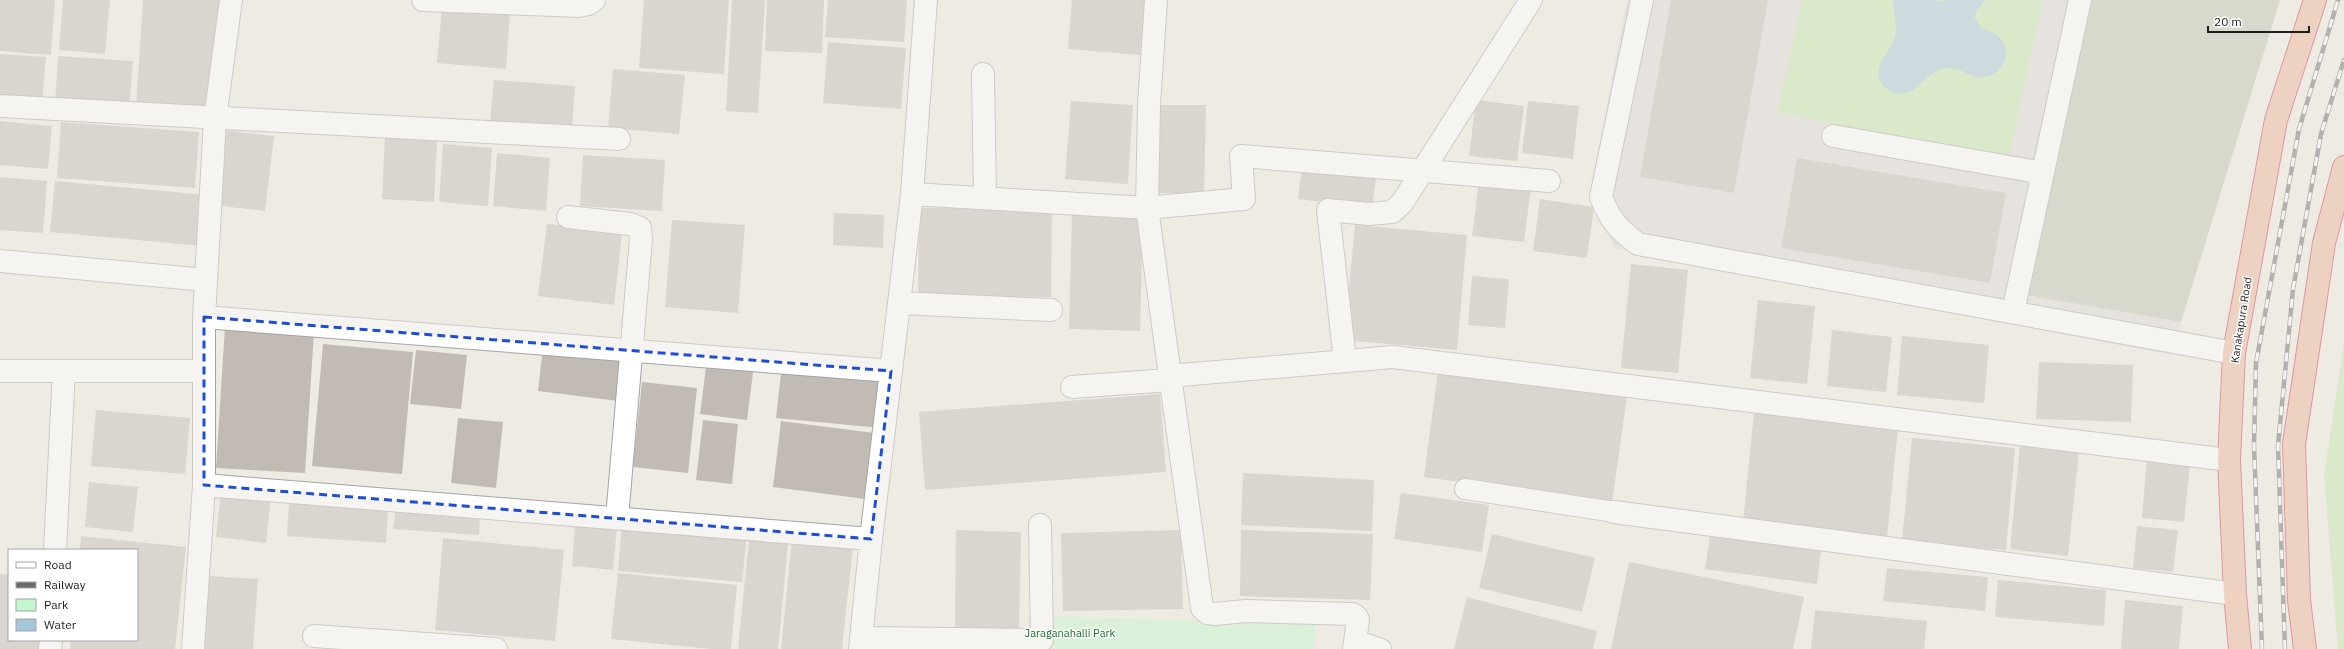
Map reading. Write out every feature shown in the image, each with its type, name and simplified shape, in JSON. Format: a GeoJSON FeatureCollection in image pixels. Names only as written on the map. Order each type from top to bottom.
{"type":"FeatureCollection","features":[{"type":"Feature","properties":{"kind":"highway","name":"Kanakapura Road"},"geometry":{"type":"LineString","coordinates":[[2240,649],[2235,594],[2229,460],[2234,353],[2276,120],[2315,0]]}},
{"type":"Feature","properties":{"kind":"highway"},"geometry":{"type":"LineString","coordinates":[[2305,649],[2299,600],[2294,444],[2324,243],[2344,167]]}},
{"type":"Feature","properties":{"kind":"street"},"geometry":{"type":"LineString","coordinates":[[193,649],[204,485],[204,317],[214,119],[231,0]]}},
{"type":"Feature","properties":{"kind":"street"},"geometry":{"type":"LineString","coordinates":[[423,0],[579,6],[588,4],[594,0]]}},
{"type":"Feature","properties":{"kind":"street"},"geometry":{"type":"LineString","coordinates":[[926,0],[912,194],[871,538],[861,644],[1042,640],[1040,525]]}},
{"type":"Feature","properties":{"kind":"street"},"geometry":{"type":"LineString","coordinates":[[1156,0],[1149,104],[1147,208],[1169,378],[1202,608],[1207,612],[1215,614],[1246,611],[1352,614],[1356,616],[1358,620],[1355,644]]}},
{"type":"Feature","properties":{"kind":"street"},"geometry":{"type":"LineString","coordinates":[[1345,361],[1328,210],[1369,214],[1392,212],[1402,203],[1531,0]]}},
{"type":"Feature","properties":{"kind":"street"},"geometry":{"type":"LineString","coordinates":[[1642,0],[1601,196],[1608,214],[1618,230],[1638,244],[2234,353]]}},
{"type":"Feature","properties":{"kind":"street"},"geometry":{"type":"LineString","coordinates":[[2013,312],[2080,0]]}},
{"type":"Feature","properties":{"kind":"street"},"geometry":{"type":"LineString","coordinates":[[983,74],[985,198]]}},
{"type":"Feature","properties":{"kind":"street"},"geometry":{"type":"LineString","coordinates":[[0,106],[214,119],[618,139]]}},
{"type":"Feature","properties":{"kind":"street"},"geometry":{"type":"LineString","coordinates":[[1833,136],[2043,173]]}},
{"type":"Feature","properties":{"kind":"street"},"geometry":{"type":"LineString","coordinates":[[912,194],[1147,208],[1244,199],[1241,156],[1549,181]]}},
{"type":"Feature","properties":{"kind":"street"},"geometry":{"type":"LineString","coordinates":[[568,217],[630,224],[640,228],[641,239],[630,350],[617,518]]}},
{"type":"Feature","properties":{"kind":"street"},"geometry":{"type":"LineString","coordinates":[[0,261],[206,280]]}},
{"type":"Feature","properties":{"kind":"street"},"geometry":{"type":"LineString","coordinates":[[899,303],[1051,310]]}},
{"type":"Feature","properties":{"kind":"street"},"geometry":{"type":"LineString","coordinates":[[204,317],[891,371]]}},
{"type":"Feature","properties":{"kind":"street"},"geometry":{"type":"LineString","coordinates":[[1072,387],[1393,357],[2229,460]]}},
{"type":"Feature","properties":{"kind":"street"},"geometry":{"type":"LineString","coordinates":[[0,371],[204,371]]}},
{"type":"Feature","properties":{"kind":"street"},"geometry":{"type":"LineString","coordinates":[[55,549],[64,371]]}},
{"type":"Feature","properties":{"kind":"street"},"geometry":{"type":"LineString","coordinates":[[204,485],[871,538]]}},
{"type":"Feature","properties":{"kind":"street"},"geometry":{"type":"LineString","coordinates":[[1614,512],[2235,594]]}},
{"type":"Feature","properties":{"kind":"street"},"geometry":{"type":"LineString","coordinates":[[314,636],[496,649]]}},
{"type":"Feature","properties":{"kind":"lane"},"geometry":{"type":"LineString","coordinates":[[1465,489],[1614,512]]}},
{"type":"Feature","properties":{"kind":"lane"},"geometry":{"type":"LineString","coordinates":[[1355,644],[1381,649]]}},
{"type":"Feature","properties":{"kind":"highlighted area"},"geometry":{"type":"Polygon","coordinates":[[[204,317],[891,371],[871,539],[204,485],[204,317]]]}},
{"type":"Feature","properties":{"kind":"shaded area"},"geometry":{"type":"Polygon","coordinates":[[[1627,0],[2091,0],[2028,295],[2181,322],[2171,355],[1614,248],[1590,193],[1627,0]]]}},
{"type":"Feature","properties":{"kind":"shaded area"},"geometry":{"type":"Polygon","coordinates":[[[2091,0],[2280,0],[2181,322],[2027,295],[2091,0]]]}},
{"type":"Feature","properties":{"kind":"green space"},"geometry":{"type":"Polygon","coordinates":[[[1802,0],[2043,0],[2008,162],[1777,112],[1802,0]]]}},
{"type":"Feature","properties":{"kind":"green space"},"geometry":{"type":"Polygon","coordinates":[[[2344,342],[2344,649],[2338,649],[2324,476],[2344,342]]]}},
{"type":"Feature","properties":{"kind":"green space","name":"Jaraganahalli Park"},"geometry":{"type":"Polygon","coordinates":[[[1054,616],[1315,625],[1313,649],[1052,649],[1054,616]]]}},
{"type":"Feature","properties":{"kind":"green space"},"geometry":{"type":"Polygon","coordinates":[[[874,644],[1052,649],[873,649],[874,644]]]}},
{"type":"Feature","properties":{"kind":"water"},"geometry":{"type":"Polygon","coordinates":[[[1893,0],[1934,0],[1943,2],[1947,0],[1986,0],[1976,11],[1975,18],[1980,27],[1992,32],[2001,39],[2006,50],[2004,62],[1997,72],[1986,77],[1976,77],[1958,69],[1948,68],[1932,74],[1913,90],[1907,93],[1899,94],[1887,89],[1880,81],[1878,75],[1881,63],[1895,36],[1896,27],[1893,0]]]}},
{"type":"Feature","properties":{"kind":"building"},"geometry":{"type":"Polygon","coordinates":[[[0,0],[55,0],[51,55],[0,51],[0,0]]]}},
{"type":"Feature","properties":{"kind":"building"},"geometry":{"type":"Polygon","coordinates":[[[63,0],[110,0],[105,54],[59,50],[63,0]]]}},
{"type":"Feature","properties":{"kind":"building"},"geometry":{"type":"Polygon","coordinates":[[[143,0],[224,0],[209,112],[136,106],[143,0]]]}},
{"type":"Feature","properties":{"kind":"building"},"geometry":{"type":"Polygon","coordinates":[[[644,0],[729,0],[724,74],[639,68],[644,0]]]}},
{"type":"Feature","properties":{"kind":"building"},"geometry":{"type":"Polygon","coordinates":[[[732,0],[765,0],[758,113],[726,111],[732,0]]]}},
{"type":"Feature","properties":{"kind":"building"},"geometry":{"type":"Polygon","coordinates":[[[767,0],[824,0],[822,53],[765,51],[767,0]]]}},
{"type":"Feature","properties":{"kind":"building"},"geometry":{"type":"Polygon","coordinates":[[[828,0],[907,0],[904,42],[825,37],[828,0]]]}},
{"type":"Feature","properties":{"kind":"building"},"geometry":{"type":"Polygon","coordinates":[[[1072,0],[1145,0],[1140,55],[1068,49],[1072,0]]]}},
{"type":"Feature","properties":{"kind":"building"},"geometry":{"type":"Polygon","coordinates":[[[1671,0],[1768,0],[1734,193],[1640,177],[1671,0]]]}},
{"type":"Feature","properties":{"kind":"building"},"geometry":{"type":"Polygon","coordinates":[[[442,7],[510,13],[506,69],[437,63],[442,7]]]}},
{"type":"Feature","properties":{"kind":"building"},"geometry":{"type":"Polygon","coordinates":[[[828,42],[906,48],[901,109],[823,103],[828,42]]]}},
{"type":"Feature","properties":{"kind":"building"},"geometry":{"type":"Polygon","coordinates":[[[0,54],[46,57],[42,102],[0,99],[0,54]]]}},
{"type":"Feature","properties":{"kind":"building"},"geometry":{"type":"Polygon","coordinates":[[[58,56],[133,61],[129,110],[55,105],[58,56]]]}},
{"type":"Feature","properties":{"kind":"building"},"geometry":{"type":"Polygon","coordinates":[[[613,69],[685,75],[679,134],[608,128],[613,69]]]}},
{"type":"Feature","properties":{"kind":"building"},"geometry":{"type":"Polygon","coordinates":[[[494,80],[575,86],[572,129],[490,123],[494,80]]]}},
{"type":"Feature","properties":{"kind":"building"},"geometry":{"type":"Polygon","coordinates":[[[1476,100],[1524,106],[1517,161],[1469,156],[1476,100]]]}},
{"type":"Feature","properties":{"kind":"building"},"geometry":{"type":"Polygon","coordinates":[[[1071,101],[1133,105],[1128,184],[1065,179],[1071,101]]]}},
{"type":"Feature","properties":{"kind":"building"},"geometry":{"type":"Polygon","coordinates":[[[1528,101],[1579,106],[1573,159],[1522,153],[1528,101]]]}},
{"type":"Feature","properties":{"kind":"building"},"geometry":{"type":"Polygon","coordinates":[[[1159,105],[1206,105],[1204,193],[1158,193],[1159,105]]]}},
{"type":"Feature","properties":{"kind":"building"},"geometry":{"type":"Polygon","coordinates":[[[0,121],[52,126],[48,169],[0,165],[0,121]]]}},
{"type":"Feature","properties":{"kind":"building"},"geometry":{"type":"Polygon","coordinates":[[[61,122],[199,132],[195,188],[57,178],[61,122]]]}},
{"type":"Feature","properties":{"kind":"building"},"geometry":{"type":"Polygon","coordinates":[[[222,130],[274,136],[265,211],[213,205],[222,130]]]}},
{"type":"Feature","properties":{"kind":"building"},"geometry":{"type":"Polygon","coordinates":[[[385,136],[437,140],[434,202],[382,199],[385,136]]]}},
{"type":"Feature","properties":{"kind":"building"},"geometry":{"type":"Polygon","coordinates":[[[443,144],[492,148],[488,206],[439,202],[443,144]]]}},
{"type":"Feature","properties":{"kind":"building"},"geometry":{"type":"Polygon","coordinates":[[[497,153],[550,158],[546,211],[493,206],[497,153]]]}},
{"type":"Feature","properties":{"kind":"building"},"geometry":{"type":"Polygon","coordinates":[[[583,155],[665,160],[662,211],[580,206],[583,155]]]}},
{"type":"Feature","properties":{"kind":"building"},"geometry":{"type":"Polygon","coordinates":[[[1797,158],[2006,193],[1990,283],[1781,248],[1797,158]]]}},
{"type":"Feature","properties":{"kind":"building"},"geometry":{"type":"Polygon","coordinates":[[[1302,167],[1376,177],[1372,208],[1298,199],[1302,167]]]}},
{"type":"Feature","properties":{"kind":"building"},"geometry":{"type":"Polygon","coordinates":[[[0,177],[47,181],[43,233],[0,230],[0,177]]]}},
{"type":"Feature","properties":{"kind":"building"},"geometry":{"type":"Polygon","coordinates":[[[55,181],[207,195],[202,246],[50,232],[55,181]]]}},
{"type":"Feature","properties":{"kind":"building"},"geometry":{"type":"Polygon","coordinates":[[[1479,181],[1531,187],[1524,242],[1472,236],[1479,181]]]}},
{"type":"Feature","properties":{"kind":"building"},"geometry":{"type":"Polygon","coordinates":[[[1540,199],[1594,207],[1587,258],[1533,251],[1540,199]]]}},
{"type":"Feature","properties":{"kind":"building"},"geometry":{"type":"Polygon","coordinates":[[[919,208],[1052,209],[1051,297],[918,296],[919,208]]]}},
{"type":"Feature","properties":{"kind":"building"},"geometry":{"type":"Polygon","coordinates":[[[834,213],[884,215],[883,248],[833,245],[834,213]]]}},
{"type":"Feature","properties":{"kind":"building"},"geometry":{"type":"Polygon","coordinates":[[[1072,213],[1143,214],[1140,331],[1069,329],[1072,213]]]}},
{"type":"Feature","properties":{"kind":"building"},"geometry":{"type":"Polygon","coordinates":[[[672,220],[745,225],[738,313],[665,307],[672,220]]]}},
{"type":"Feature","properties":{"kind":"building"},"geometry":{"type":"Polygon","coordinates":[[[547,224],[622,233],[614,305],[538,296],[547,224]]]}},
{"type":"Feature","properties":{"kind":"building"},"geometry":{"type":"Polygon","coordinates":[[[1355,225],[1467,235],[1457,350],[1344,340],[1355,225]]]}},
{"type":"Feature","properties":{"kind":"building"},"geometry":{"type":"Polygon","coordinates":[[[1631,264],[1688,270],[1678,373],[1621,368],[1631,264]]]}},
{"type":"Feature","properties":{"kind":"building"},"geometry":{"type":"Polygon","coordinates":[[[1472,276],[1509,279],[1505,328],[1468,325],[1472,276]]]}},
{"type":"Feature","properties":{"kind":"building"},"geometry":{"type":"Polygon","coordinates":[[[1758,300],[1815,306],[1807,384],[1750,378],[1758,300]]]}},
{"type":"Feature","properties":{"kind":"building"},"geometry":{"type":"Polygon","coordinates":[[[225,327],[314,332],[305,473],[216,468],[225,327]]]}},
{"type":"Feature","properties":{"kind":"building"},"geometry":{"type":"Polygon","coordinates":[[[1832,330],[1892,337],[1886,392],[1827,386],[1832,330]]]}},
{"type":"Feature","properties":{"kind":"building"},"geometry":{"type":"Polygon","coordinates":[[[1902,336],[1989,345],[1984,403],[1897,395],[1902,336]]]}},
{"type":"Feature","properties":{"kind":"building"},"geometry":{"type":"Polygon","coordinates":[[[323,344],[413,352],[402,474],[312,466],[323,344]]]}},
{"type":"Feature","properties":{"kind":"building"},"geometry":{"type":"Polygon","coordinates":[[[543,347],[623,357],[618,401],[538,391],[543,347]]]}},
{"type":"Feature","properties":{"kind":"building"},"geometry":{"type":"Polygon","coordinates":[[[416,350],[467,355],[461,409],[410,404],[416,350]]]}},
{"type":"Feature","properties":{"kind":"building"},"geometry":{"type":"Polygon","coordinates":[[[707,360],[754,365],[747,420],[700,414],[707,360]]]}},
{"type":"Feature","properties":{"kind":"building"},"geometry":{"type":"Polygon","coordinates":[[[2039,362],[2133,365],[2131,422],[2036,419],[2039,362]]]}},
{"type":"Feature","properties":{"kind":"building"},"geometry":{"type":"Polygon","coordinates":[[[782,365],[886,374],[881,428],[776,418],[782,365]]]}},
{"type":"Feature","properties":{"kind":"building"},"geometry":{"type":"Polygon","coordinates":[[[1438,371],[1627,396],[1612,503],[1424,477],[1438,371]]]}},
{"type":"Feature","properties":{"kind":"building"},"geometry":{"type":"Polygon","coordinates":[[[642,382],[697,388],[688,473],[633,467],[642,382]]]}},
{"type":"Feature","properties":{"kind":"building"},"geometry":{"type":"Polygon","coordinates":[[[1160,394],[1166,472],[925,490],[919,412],[1160,394]]]}},
{"type":"Feature","properties":{"kind":"building"},"geometry":{"type":"Polygon","coordinates":[[[96,410],[190,418],[185,474],[91,466],[96,410]]]}},
{"type":"Feature","properties":{"kind":"building"},"geometry":{"type":"Polygon","coordinates":[[[1754,413],[1898,428],[1887,537],[1743,522],[1754,413]]]}},
{"type":"Feature","properties":{"kind":"building"},"geometry":{"type":"Polygon","coordinates":[[[458,418],[503,422],[496,488],[451,483],[458,418]]]}},
{"type":"Feature","properties":{"kind":"building"},"geometry":{"type":"Polygon","coordinates":[[[703,420],[738,424],[732,484],[696,480],[703,420]]]}},
{"type":"Feature","properties":{"kind":"building"},"geometry":{"type":"Polygon","coordinates":[[[781,421],[874,433],[865,499],[773,487],[781,421]]]}},
{"type":"Feature","properties":{"kind":"building"},"geometry":{"type":"Polygon","coordinates":[[[1912,438],[2015,448],[2006,550],[1902,541],[1912,438]]]}},
{"type":"Feature","properties":{"kind":"building"},"geometry":{"type":"Polygon","coordinates":[[[2020,445],[2079,451],[2068,556],[2010,549],[2020,445]]]}},
{"type":"Feature","properties":{"kind":"building"},"geometry":{"type":"Polygon","coordinates":[[[2147,458],[2190,463],[2184,522],[2142,518],[2147,458]]]}},
{"type":"Feature","properties":{"kind":"building"},"geometry":{"type":"Polygon","coordinates":[[[1243,473],[1374,480],[1372,531],[1241,525],[1243,473]]]}},
{"type":"Feature","properties":{"kind":"building"},"geometry":{"type":"Polygon","coordinates":[[[89,482],[138,487],[133,532],[85,527],[89,482]]]}},
{"type":"Feature","properties":{"kind":"building"},"geometry":{"type":"Polygon","coordinates":[[[221,491],[271,497],[266,543],[216,537],[221,491]]]}},
{"type":"Feature","properties":{"kind":"building"},"geometry":{"type":"Polygon","coordinates":[[[1401,493],[1489,505],[1482,552],[1394,539],[1401,493]]]}},
{"type":"Feature","properties":{"kind":"building"},"geometry":{"type":"Polygon","coordinates":[[[289,502],[388,510],[386,543],[287,536],[289,502]]]}},
{"type":"Feature","properties":{"kind":"building"},"geometry":{"type":"Polygon","coordinates":[[[396,508],[480,516],[479,535],[393,529],[396,508]]]}},
{"type":"Feature","properties":{"kind":"building"},"geometry":{"type":"Polygon","coordinates":[[[622,522],[747,533],[742,582],[618,571],[622,522]]]}},
{"type":"Feature","properties":{"kind":"building"},"geometry":{"type":"Polygon","coordinates":[[[575,524],[617,527],[613,570],[572,566],[575,524]]]}},
{"type":"Feature","properties":{"kind":"building"},"geometry":{"type":"Polygon","coordinates":[[[2137,526],[2178,530],[2173,572],[2133,568],[2137,526]]]}},
{"type":"Feature","properties":{"kind":"building"},"geometry":{"type":"Polygon","coordinates":[[[956,530],[1021,532],[1019,630],[955,628],[956,530]]]}},
{"type":"Feature","properties":{"kind":"building"},"geometry":{"type":"Polygon","coordinates":[[[1181,530],[1183,609],[1063,611],[1061,533],[1181,530]]]}},
{"type":"Feature","properties":{"kind":"building"},"geometry":{"type":"Polygon","coordinates":[[[1241,530],[1373,534],[1370,600],[1240,596],[1241,530]]]}},
{"type":"Feature","properties":{"kind":"building"},"geometry":{"type":"Polygon","coordinates":[[[1492,534],[1595,558],[1582,612],[1479,588],[1492,534]]]}},
{"type":"Feature","properties":{"kind":"building"},"geometry":{"type":"Polygon","coordinates":[[[81,536],[186,547],[175,649],[70,649],[71,641],[138,641],[138,549],[80,549],[81,536]]]}},
{"type":"Feature","properties":{"kind":"building"},"geometry":{"type":"Polygon","coordinates":[[[1710,536],[1821,551],[1817,584],[1705,569],[1710,536]]]}},
{"type":"Feature","properties":{"kind":"building"},"geometry":{"type":"Polygon","coordinates":[[[443,538],[564,550],[555,641],[435,630],[443,538]]]}},
{"type":"Feature","properties":{"kind":"building"},"geometry":{"type":"Polygon","coordinates":[[[749,540],[788,544],[778,649],[738,649],[749,540]]]}},
{"type":"Feature","properties":{"kind":"building"},"geometry":{"type":"Polygon","coordinates":[[[792,540],[853,546],[842,649],[781,649],[792,540]]]}},
{"type":"Feature","properties":{"kind":"building"},"geometry":{"type":"Polygon","coordinates":[[[1629,562],[1804,597],[1793,649],[1611,649],[1629,562]]]}},
{"type":"Feature","properties":{"kind":"building"},"geometry":{"type":"Polygon","coordinates":[[[1887,568],[1988,577],[1985,611],[1883,601],[1887,568]]]}},
{"type":"Feature","properties":{"kind":"building"},"geometry":{"type":"Polygon","coordinates":[[[618,573],[737,585],[731,649],[711,649],[611,639],[618,573]]]}},
{"type":"Feature","properties":{"kind":"building"},"geometry":{"type":"Polygon","coordinates":[[[0,574],[8,575],[8,641],[43,641],[42,649],[0,649],[0,574]]]}},
{"type":"Feature","properties":{"kind":"building"},"geometry":{"type":"Polygon","coordinates":[[[208,576],[258,579],[253,649],[203,649],[208,576]]]}},
{"type":"Feature","properties":{"kind":"building"},"geometry":{"type":"Polygon","coordinates":[[[1998,580],[2106,590],[2104,626],[1995,617],[1998,580]]]}},
{"type":"Feature","properties":{"kind":"building"},"geometry":{"type":"Polygon","coordinates":[[[1467,597],[1597,631],[1593,649],[1454,649],[1467,597]]]}},
{"type":"Feature","properties":{"kind":"building"},"geometry":{"type":"Polygon","coordinates":[[[2125,600],[2183,606],[2179,649],[2121,649],[2125,600]]]}},
{"type":"Feature","properties":{"kind":"building"},"geometry":{"type":"Polygon","coordinates":[[[1815,610],[1927,621],[1924,649],[1811,649],[1815,610]]]}},
{"type":"Feature","properties":{"kind":"railway"},"geometry":{"type":"LineString","coordinates":[[2262,649],[2254,446],[2256,363],[2299,129],[2338,0]]}},
{"type":"Feature","properties":{"kind":"railway"},"geometry":{"type":"LineString","coordinates":[[2285,649],[2278,446],[2293,289],[2321,134],[2344,60]]}}]}
